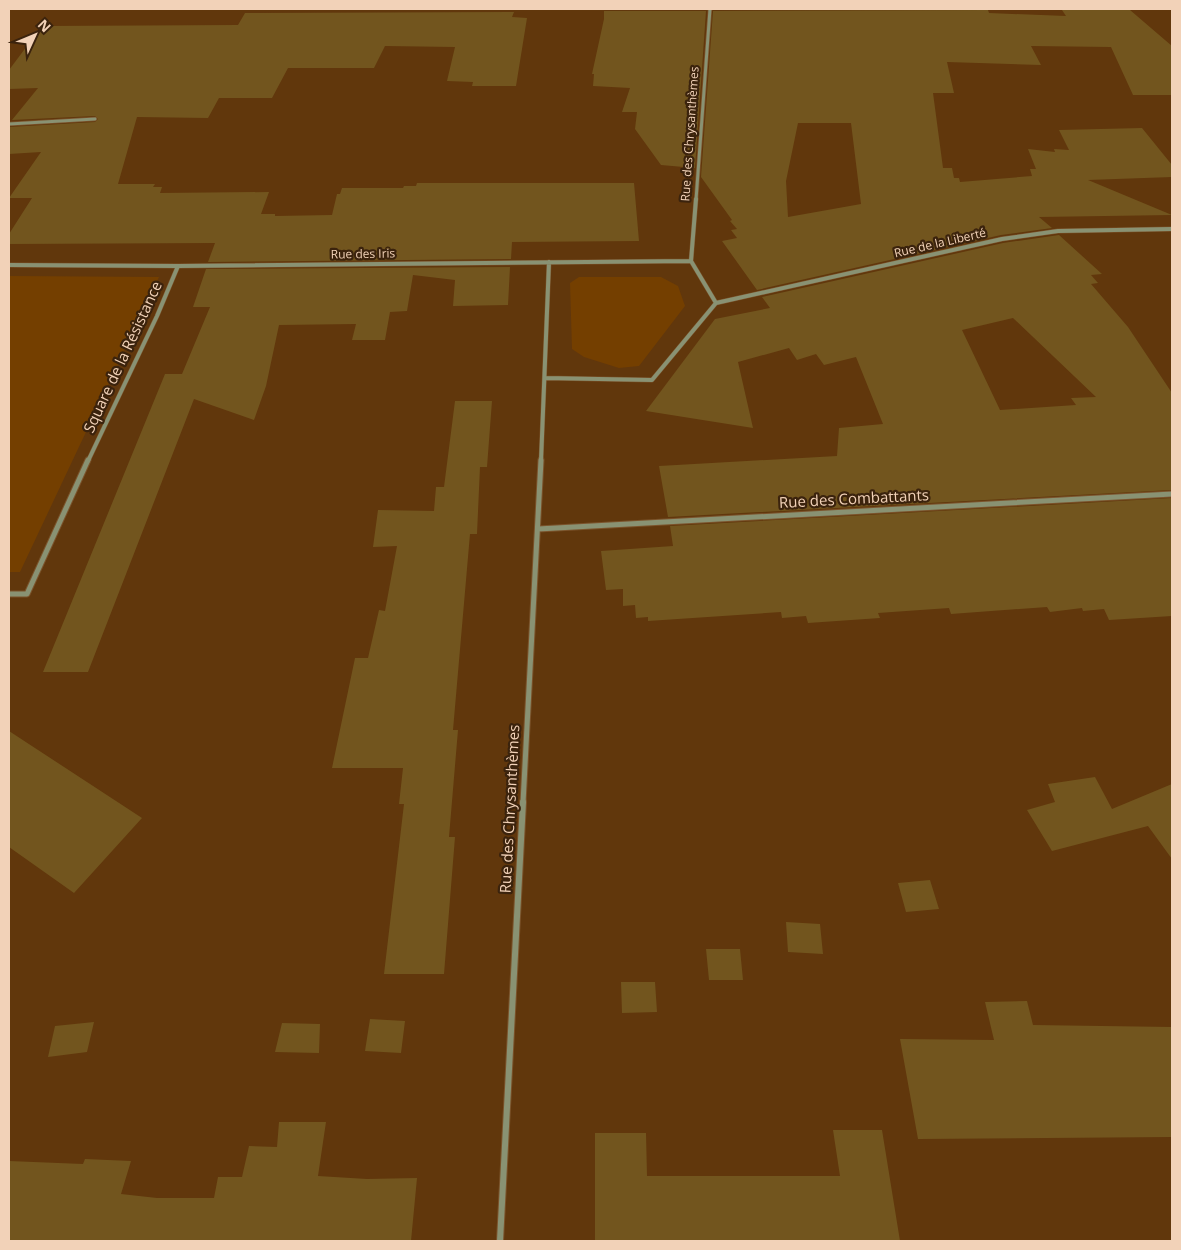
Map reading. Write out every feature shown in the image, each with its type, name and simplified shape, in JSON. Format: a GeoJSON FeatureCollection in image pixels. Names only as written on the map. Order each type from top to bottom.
{"type":"FeatureCollection","features":[{"type":"Feature","properties":{"kind":"street","name":"Rue des Chrysanthèmes"},"geometry":{"type":"LineString","coordinates":[[691,261],[710,9]]}},
{"type":"Feature","properties":{"kind":"street"},"geometry":{"type":"LineString","coordinates":[[9,124],[95,119]]}},
{"type":"Feature","properties":{"kind":"street","name":"Rue de la Liberté"},"geometry":{"type":"LineString","coordinates":[[716,303],[1002,239],[1058,231],[1172,229]]}},
{"type":"Feature","properties":{"kind":"street"},"geometry":{"type":"LineString","coordinates":[[545,378],[652,380],[716,303],[691,261],[549,262]]}},
{"type":"Feature","properties":{"kind":"street","name":"Rue des Chrysanthèmes"},"geometry":{"type":"LineString","coordinates":[[500,1241],[538,529],[549,262]]}},
{"type":"Feature","properties":{"kind":"street","name":"Rue des Iris"},"geometry":{"type":"LineString","coordinates":[[178,266],[549,262]]}},
{"type":"Feature","properties":{"kind":"street","name":"Square de la Résistance"},"geometry":{"type":"LineString","coordinates":[[9,266],[178,266],[157,316],[27,594],[9,594]]}},
{"type":"Feature","properties":{"kind":"street","name":"Rue des Combattants"},"geometry":{"type":"LineString","coordinates":[[538,529],[1172,494]]}},
{"type":"Feature","properties":{"kind":"shaded area"},"geometry":{"type":"Polygon","coordinates":[[[9,276],[159,277],[20,572],[9,572],[9,276]]]}},
{"type":"Feature","properties":{"kind":"shaded area"},"geometry":{"type":"Polygon","coordinates":[[[579,277],[661,277],[678,286],[685,306],[639,366],[619,368],[584,357],[572,349],[570,283],[579,277]]]}},
{"type":"Feature","properties":{"kind":"building"},"geometry":{"type":"Polygon","coordinates":[[[988,10],[989,13],[1066,16],[1062,10],[1130,10],[1172,46],[1172,95],[1133,95],[1111,47],[1031,46],[1041,65],[947,62],[954,93],[933,93],[943,168],[952,168],[954,178],[959,178],[960,182],[1032,176],[1030,169],[1036,169],[1028,149],[1055,152],[1054,149],[1069,150],[1059,130],[1142,128],[1172,165],[1172,177],[1088,180],[1172,215],[1039,217],[1052,228],[1001,235],[757,290],[722,241],[737,238],[731,230],[737,229],[701,177],[713,11],[988,10]],[[798,123],[786,181],[788,217],[861,204],[851,123],[798,123]]]}},
{"type":"Feature","properties":{"kind":"building"},"geometry":{"type":"Polygon","coordinates":[[[604,11],[706,11],[695,168],[661,165],[635,129],[637,112],[622,112],[630,88],[593,86],[594,74],[592,74],[604,11]]]}},
{"type":"Feature","properties":{"kind":"building"},"geometry":{"type":"Polygon","coordinates":[[[514,12],[512,17],[527,18],[516,86],[472,86],[473,82],[447,81],[455,47],[385,46],[374,68],[288,68],[272,98],[219,98],[208,118],[137,117],[118,184],[155,184],[153,187],[162,187],[160,193],[269,192],[261,214],[275,214],[275,216],[332,215],[337,194],[340,194],[342,188],[403,188],[404,186],[416,186],[417,183],[634,183],[639,241],[512,242],[511,259],[208,262],[215,243],[9,244],[9,234],[32,198],[9,198],[41,152],[9,154],[9,127],[95,122],[98,119],[95,116],[12,120],[38,88],[9,89],[9,70],[42,26],[238,25],[245,13],[514,12]]]}},
{"type":"Feature","properties":{"kind":"building"},"geometry":{"type":"Polygon","coordinates":[[[1059,235],[1102,274],[1091,275],[1098,283],[1091,284],[1128,327],[1172,393],[1172,490],[668,517],[659,466],[837,456],[839,428],[883,424],[856,357],[824,365],[816,354],[797,360],[789,348],[738,362],[753,428],[646,411],[715,319],[770,308],[762,297],[1003,243],[1059,235]],[[1013,318],[962,330],[1000,410],[1076,405],[1071,398],[1096,397],[1013,318]]]}},
{"type":"Feature","properties":{"kind":"building"},"geometry":{"type":"Polygon","coordinates":[[[510,267],[508,305],[453,306],[455,280],[413,275],[407,311],[390,312],[385,340],[352,340],[356,324],[279,325],[266,386],[254,420],[194,399],[88,672],[43,672],[165,374],[182,374],[210,307],[193,307],[206,269],[510,267]]]}},
{"type":"Feature","properties":{"kind":"building"},"geometry":{"type":"Polygon","coordinates":[[[455,401],[492,401],[487,467],[480,467],[477,534],[470,534],[453,730],[458,730],[449,837],[455,837],[444,974],[384,974],[404,804],[399,804],[403,768],[332,768],[355,658],[368,658],[379,610],[385,611],[397,546],[373,547],[378,510],[434,511],[436,487],[444,487],[455,401]]]}},
{"type":"Feature","properties":{"kind":"building"},"geometry":{"type":"Polygon","coordinates":[[[1172,498],[1172,616],[1109,620],[1104,609],[1083,611],[1082,608],[1050,612],[1047,607],[951,614],[949,608],[878,613],[880,618],[808,623],[806,616],[782,618],[781,612],[648,621],[648,617],[636,618],[635,605],[623,606],[623,589],[606,590],[601,551],[673,546],[670,526],[1172,498]]]}},
{"type":"Feature","properties":{"kind":"building"},"geometry":{"type":"Polygon","coordinates":[[[9,731],[142,818],[74,893],[9,847],[9,731]]]}},
{"type":"Feature","properties":{"kind":"building"},"geometry":{"type":"Polygon","coordinates":[[[1095,777],[1112,809],[1172,784],[1172,859],[1148,826],[1052,851],[1027,810],[1055,802],[1048,784],[1095,777]]]}},
{"type":"Feature","properties":{"kind":"building"},"geometry":{"type":"Polygon","coordinates":[[[930,880],[939,909],[906,912],[898,883],[930,880]]]}},
{"type":"Feature","properties":{"kind":"building"},"geometry":{"type":"Polygon","coordinates":[[[786,922],[820,924],[823,954],[788,952],[786,922]]]}},
{"type":"Feature","properties":{"kind":"building"},"geometry":{"type":"Polygon","coordinates":[[[706,949],[740,949],[743,980],[709,980],[706,949]]]}},
{"type":"Feature","properties":{"kind":"building"},"geometry":{"type":"Polygon","coordinates":[[[621,982],[655,982],[657,1012],[622,1013],[621,982]]]}},
{"type":"Feature","properties":{"kind":"building"},"geometry":{"type":"Polygon","coordinates":[[[1027,1001],[1033,1025],[1172,1027],[1172,1137],[918,1139],[900,1039],[994,1040],[985,1002],[1027,1001]]]}},
{"type":"Feature","properties":{"kind":"building"},"geometry":{"type":"Polygon","coordinates":[[[370,1019],[405,1021],[401,1053],[365,1051],[370,1019]]]}},
{"type":"Feature","properties":{"kind":"building"},"geometry":{"type":"Polygon","coordinates":[[[94,1022],[87,1052],[48,1057],[55,1026],[94,1022]]]}},
{"type":"Feature","properties":{"kind":"building"},"geometry":{"type":"Polygon","coordinates":[[[282,1023],[320,1024],[319,1053],[275,1052],[282,1023]]]}},
{"type":"Feature","properties":{"kind":"building"},"geometry":{"type":"Polygon","coordinates":[[[279,1122],[326,1122],[318,1176],[367,1179],[417,1178],[411,1241],[9,1241],[9,1161],[83,1164],[85,1159],[131,1161],[121,1194],[157,1198],[214,1198],[218,1177],[242,1177],[249,1146],[277,1147],[279,1122]]]}},
{"type":"Feature","properties":{"kind":"building"},"geometry":{"type":"Polygon","coordinates":[[[833,1130],[882,1130],[900,1241],[595,1241],[595,1133],[646,1133],[647,1176],[840,1176],[833,1130]]]}}]}
